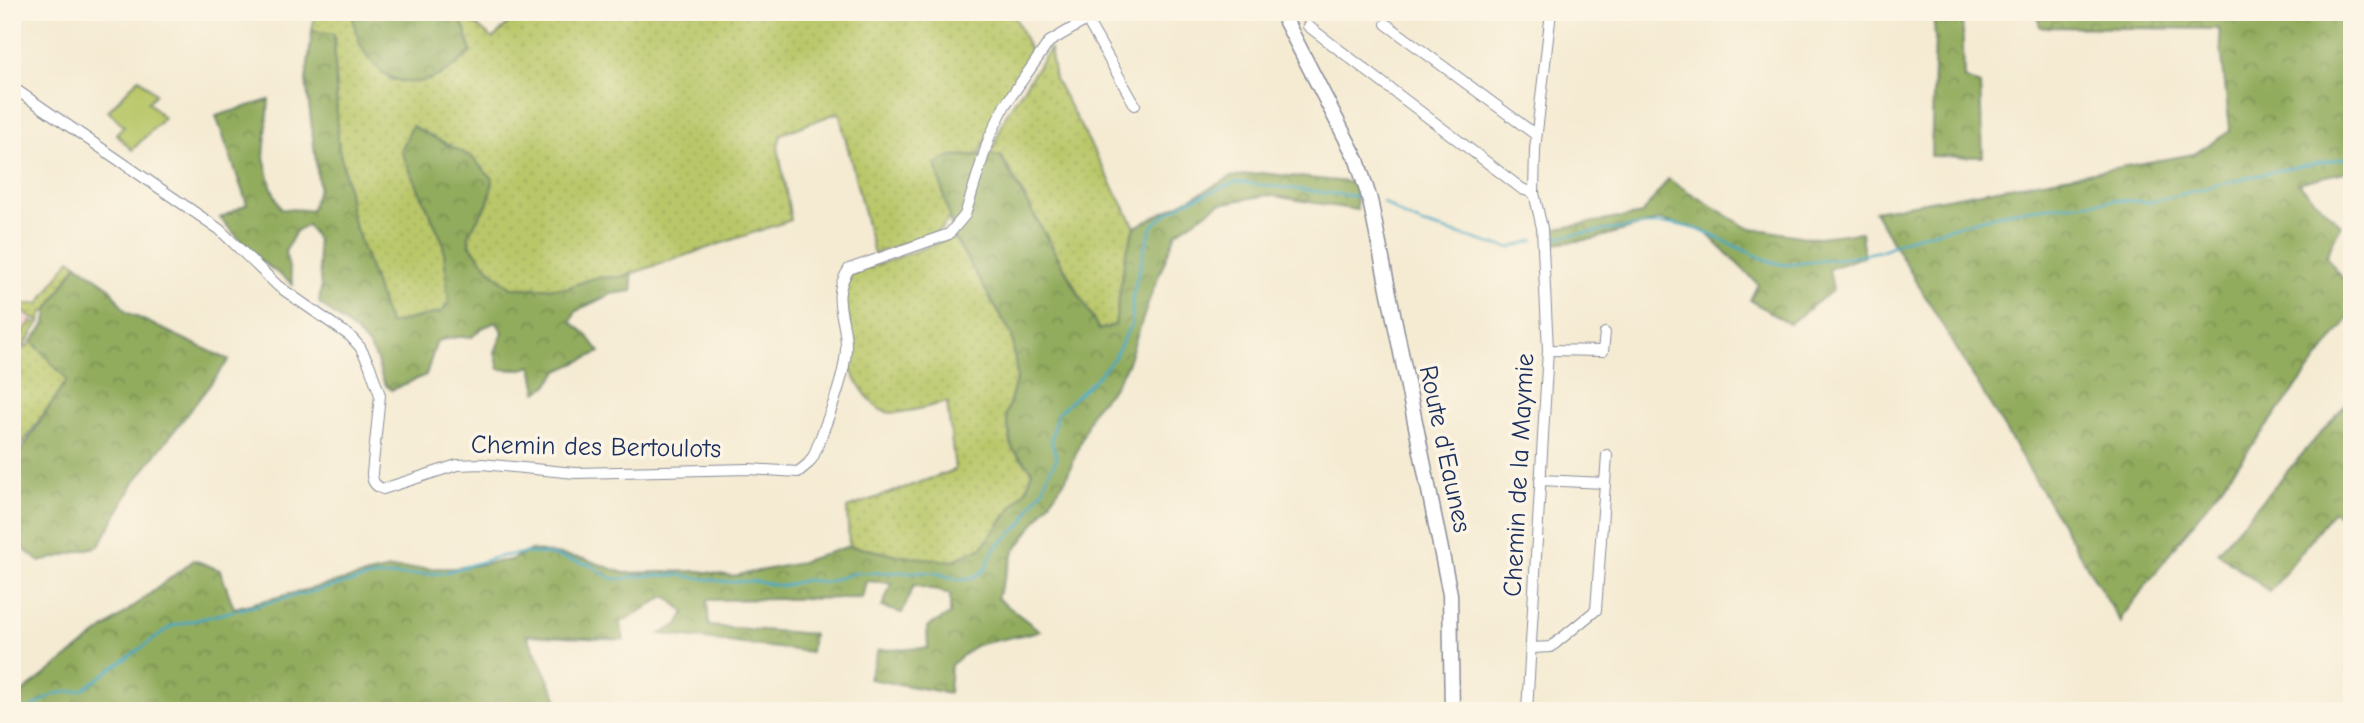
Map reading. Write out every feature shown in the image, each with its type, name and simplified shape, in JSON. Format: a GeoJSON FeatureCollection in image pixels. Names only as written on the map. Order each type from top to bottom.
{"type":"FeatureCollection","features":[{"type":"Feature","properties":{"kind":"main road","name":"Route d'Eaunes"},"geometry":{"type":"LineString","coordinates":[[1281,12],[1357,160],[1370,200],[1450,594],[1452,711]]}},
{"type":"Feature","properties":{"kind":"street","name":"Chemin des Bertoulots"},"geometry":{"type":"LineString","coordinates":[[12,86],[219,229],[278,286],[350,336],[369,364],[380,395],[372,473],[376,486],[383,489],[457,466],[482,464],[575,473],[749,470],[798,472],[814,455],[841,372],[846,348],[838,292],[843,278],[849,269],[949,234],[965,215],[989,138],[1004,105],[1049,43],[1100,12]]}},
{"type":"Feature","properties":{"kind":"street","name":"Chemin de la Maymie"},"geometry":{"type":"LineString","coordinates":[[1527,711],[1548,349],[1543,242],[1534,193],[1536,135],[1551,12]]}},
{"type":"Feature","properties":{"kind":"street"},"geometry":{"type":"LineString","coordinates":[[1087,20],[1135,105]]}},
{"type":"Feature","properties":{"kind":"street"},"geometry":{"type":"LineString","coordinates":[[1386,24],[1536,135]]}},
{"type":"Feature","properties":{"kind":"street"},"geometry":{"type":"LineString","coordinates":[[1308,26],[1511,181],[1534,193]]}},
{"type":"Feature","properties":{"kind":"street"},"geometry":{"type":"LineString","coordinates":[[1548,349],[1603,351],[1605,333]]}},
{"type":"Feature","properties":{"kind":"street"},"geometry":{"type":"LineString","coordinates":[[1531,648],[1551,647],[1592,615],[1597,605],[1607,455]]}},
{"type":"Feature","properties":{"kind":"street"},"geometry":{"type":"LineString","coordinates":[[1541,480],[1605,483]]}},
{"type":"Feature","properties":{"kind":"shaded area"},"geometry":{"type":"Polygon","coordinates":[[[12,305],[32,319],[12,348],[12,305]]]}},
{"type":"Feature","properties":{"kind":"green space"},"geometry":{"type":"Polygon","coordinates":[[[315,12],[352,12],[366,50],[392,80],[435,76],[452,68],[471,52],[464,27],[454,12],[461,12],[493,39],[519,12],[1013,12],[1033,57],[1010,88],[979,155],[951,156],[936,164],[950,216],[941,230],[874,254],[839,112],[781,134],[778,147],[791,220],[621,277],[594,278],[566,288],[511,288],[476,255],[469,239],[472,228],[488,203],[428,135],[412,126],[401,151],[443,242],[449,302],[442,312],[389,325],[351,214],[338,144],[334,35],[312,31],[315,12]]]}},
{"type":"Feature","properties":{"kind":"green space"},"geometry":{"type":"Polygon","coordinates":[[[352,12],[454,12],[464,27],[471,52],[456,65],[427,80],[398,80],[385,74],[372,62],[360,44],[352,12]]]}},
{"type":"Feature","properties":{"kind":"green space"},"geometry":{"type":"Polygon","coordinates":[[[1933,12],[1962,12],[1964,78],[1980,85],[1983,157],[1931,156],[1935,37],[1933,12]]]}},
{"type":"Feature","properties":{"kind":"green space"},"geometry":{"type":"Polygon","coordinates":[[[2037,12],[2352,12],[2352,170],[2298,183],[2341,225],[2326,256],[2352,291],[2352,314],[2122,617],[2121,623],[1874,211],[2194,154],[2230,131],[2219,29],[2040,27],[2037,12]]]}},
{"type":"Feature","properties":{"kind":"green space"},"geometry":{"type":"Polygon","coordinates":[[[312,31],[334,34],[338,144],[351,214],[389,324],[442,312],[449,302],[443,242],[401,151],[412,126],[472,157],[493,180],[488,203],[469,233],[469,244],[490,270],[511,288],[566,288],[594,278],[621,277],[631,273],[633,291],[611,294],[576,311],[571,322],[585,333],[600,352],[558,371],[547,386],[537,392],[532,366],[519,370],[499,369],[495,352],[503,332],[496,322],[482,328],[472,337],[437,341],[426,375],[391,390],[384,383],[370,348],[350,327],[319,303],[321,288],[317,240],[308,225],[296,231],[285,252],[293,284],[257,258],[220,218],[247,204],[216,116],[269,100],[264,157],[271,186],[281,209],[311,210],[319,187],[306,80],[312,31]]]}},
{"type":"Feature","properties":{"kind":"green space"},"geometry":{"type":"Polygon","coordinates":[[[1050,49],[1055,79],[1135,227],[1125,256],[1115,325],[1099,330],[1001,155],[990,155],[1007,113],[1050,49]]]}},
{"type":"Feature","properties":{"kind":"green space"},"geometry":{"type":"Polygon","coordinates":[[[139,78],[156,94],[148,102],[164,118],[132,150],[116,134],[124,126],[108,111],[139,78]]]}},
{"type":"Feature","properties":{"kind":"green space"},"geometry":{"type":"Polygon","coordinates":[[[1000,155],[1099,330],[1115,325],[1125,256],[1135,227],[1231,177],[1261,173],[1356,183],[1357,210],[1268,195],[1219,204],[1176,233],[1127,365],[1114,387],[1093,410],[1066,479],[1014,552],[997,598],[1040,631],[976,645],[951,665],[949,693],[869,679],[878,650],[928,648],[927,627],[950,614],[950,594],[914,585],[902,613],[882,607],[892,583],[866,581],[862,598],[707,600],[709,626],[813,634],[811,652],[660,634],[678,625],[685,612],[666,596],[620,623],[624,640],[527,635],[563,711],[12,711],[12,700],[194,560],[220,570],[234,608],[389,569],[455,568],[510,560],[531,550],[585,559],[624,573],[700,571],[732,576],[795,564],[849,546],[909,557],[953,561],[982,547],[1028,487],[1032,470],[1012,448],[1006,415],[1017,377],[1012,335],[954,237],[936,164],[951,156],[1000,155]]]}},
{"type":"Feature","properties":{"kind":"green space"},"geometry":{"type":"Polygon","coordinates":[[[1668,179],[1746,227],[1811,238],[1861,232],[1864,256],[1829,269],[1833,290],[1789,324],[1750,300],[1758,284],[1704,231],[1660,220],[1593,239],[1553,244],[1554,229],[1642,214],[1668,179]]]}},
{"type":"Feature","properties":{"kind":"green space"},"geometry":{"type":"Polygon","coordinates":[[[954,237],[1012,335],[1017,377],[1006,415],[1012,448],[1033,470],[1028,487],[982,547],[952,561],[909,557],[849,546],[847,508],[955,470],[947,402],[905,412],[883,411],[867,397],[857,382],[849,363],[852,339],[844,297],[847,282],[852,274],[954,237]]]}},
{"type":"Feature","properties":{"kind":"green space"},"geometry":{"type":"Polygon","coordinates":[[[70,259],[77,264],[47,311],[43,312],[40,323],[12,304],[12,296],[24,304],[39,304],[70,259]]]}},
{"type":"Feature","properties":{"kind":"green space"},"geometry":{"type":"Polygon","coordinates":[[[77,264],[108,286],[126,312],[229,360],[134,483],[99,546],[40,562],[12,540],[12,465],[67,380],[32,341],[43,327],[47,311],[77,264]]]}},
{"type":"Feature","properties":{"kind":"green space"},"geometry":{"type":"Polygon","coordinates":[[[31,321],[38,325],[23,347],[25,349],[32,341],[68,380],[12,458],[12,348],[31,321]]]}},
{"type":"Feature","properties":{"kind":"green space"},"geometry":{"type":"Polygon","coordinates":[[[2352,397],[2352,526],[2333,511],[2270,592],[2217,552],[2352,397]]]}},
{"type":"Feature","properties":{"kind":"waterway"},"geometry":{"type":"LineString","coordinates":[[1548,238],[1654,224],[1675,224],[1697,229],[1771,262],[1786,265],[1880,251],[1910,238],[2013,211],[2115,200],[2150,202],[2279,170],[2352,157]]}},
{"type":"Feature","properties":{"kind":"waterway"},"geometry":{"type":"LineString","coordinates":[[26,711],[54,694],[82,690],[172,626],[372,577],[443,573],[502,556],[546,554],[591,565],[610,578],[620,579],[679,575],[782,586],[806,580],[826,582],[855,573],[919,572],[936,573],[959,580],[972,578],[985,570],[994,549],[1023,523],[1043,489],[1057,458],[1051,441],[1057,414],[1114,358],[1132,322],[1132,298],[1153,225],[1167,213],[1190,200],[1236,182],[1361,197]]}},
{"type":"Feature","properties":{"kind":"waterway"},"geometry":{"type":"LineString","coordinates":[[1383,202],[1404,216],[1423,224],[1492,244],[1511,248],[1534,240]]}}]}
